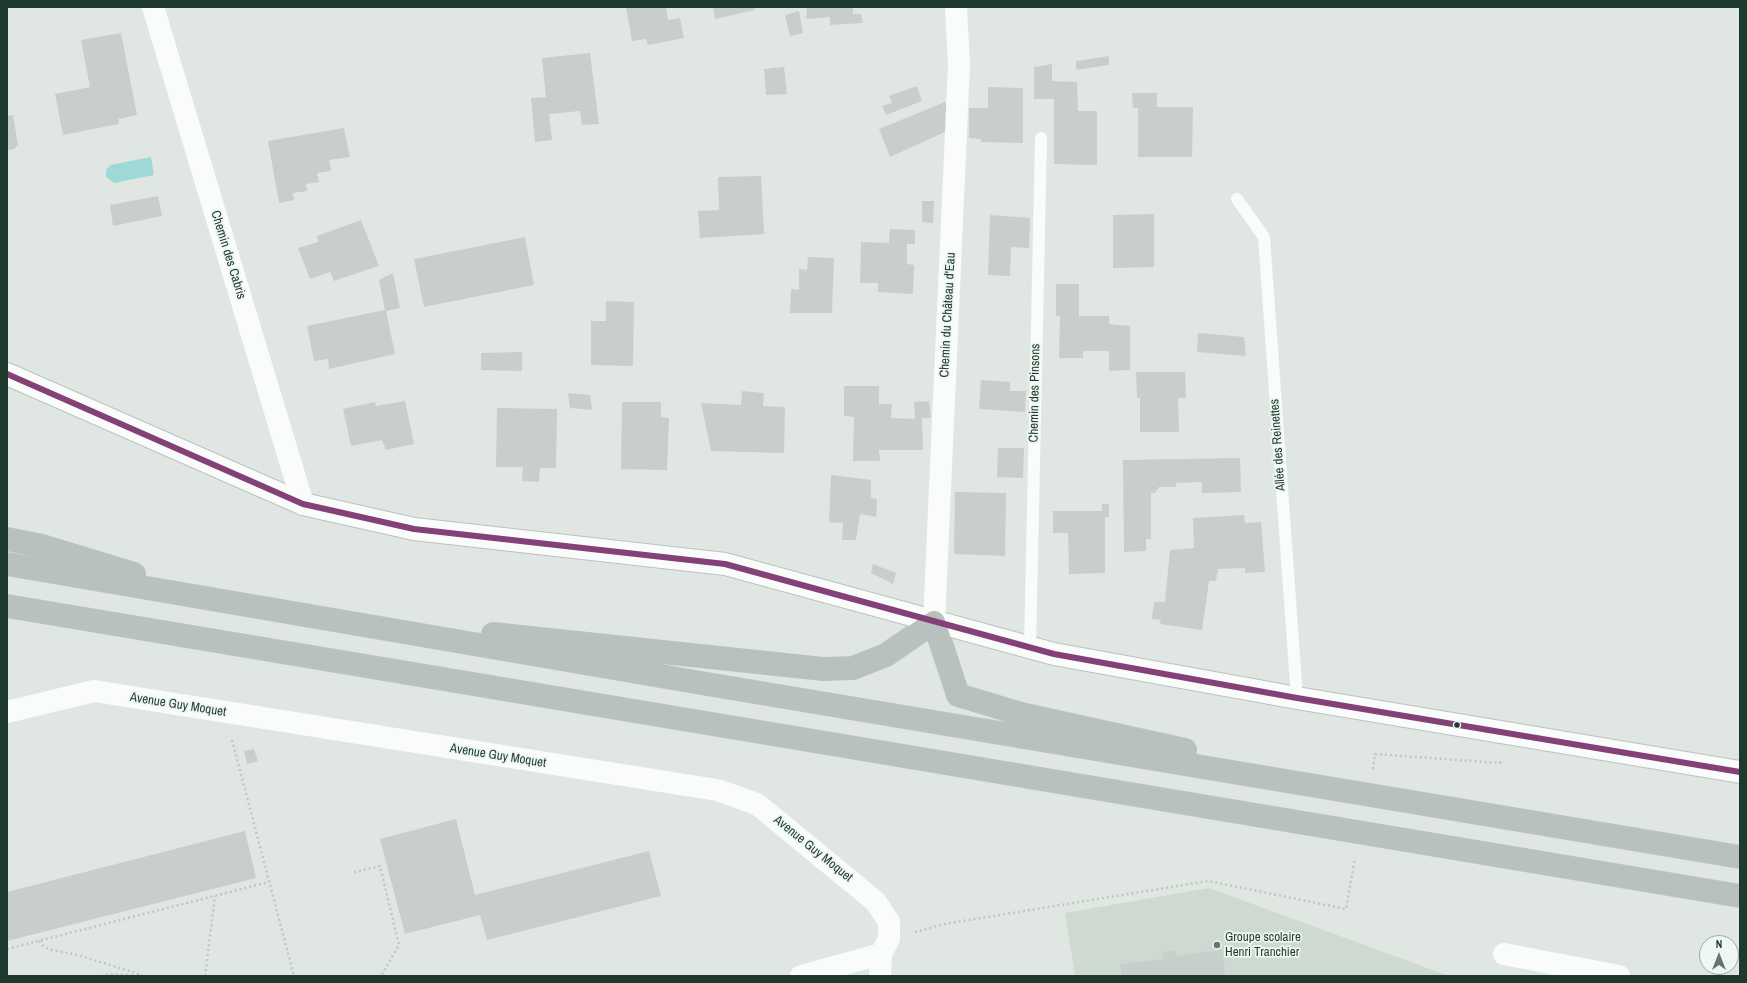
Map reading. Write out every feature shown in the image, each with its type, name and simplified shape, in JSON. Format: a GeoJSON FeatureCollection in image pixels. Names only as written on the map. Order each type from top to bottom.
{"type":"FeatureCollection","features":[{"type":"Feature","properties":{"kind":"highway"},"geometry":{"type":"LineString","coordinates":[[7,539],[42,546],[217,600]]}},
{"type":"Feature","properties":{"kind":"highway"},"geometry":{"type":"LineString","coordinates":[[7,564],[707,684],[1740,857]]}},
{"type":"Feature","properties":{"kind":"highway"},"geometry":{"type":"LineString","coordinates":[[7,606],[1740,896]]}},
{"type":"Feature","properties":{"kind":"highway"},"geometry":{"type":"LineString","coordinates":[[287,612],[823,669],[853,668],[886,655],[934,622],[958,695],[1022,714],[1425,805]]}},
{"type":"Feature","properties":{"kind":"street","name":"Chemin des Cabris"},"geometry":{"type":"LineString","coordinates":[[153,7],[303,504]]}},
{"type":"Feature","properties":{"kind":"street","name":"Chemin du Château d'Eau"},"geometry":{"type":"LineString","coordinates":[[934,622],[959,65],[956,7]]}},
{"type":"Feature","properties":{"kind":"street"},"geometry":{"type":"LineString","coordinates":[[7,374],[303,504],[414,529],[724,564],[1054,654],[1297,698],[1740,772]]}},
{"type":"Feature","properties":{"kind":"street","name":"Avenue Guy Moquet"},"geometry":{"type":"LineString","coordinates":[[7,712],[94,691],[717,790],[757,804],[876,902],[889,922],[880,976]]}},
{"type":"Feature","properties":{"kind":"street"},"geometry":{"type":"LineString","coordinates":[[801,976],[885,946]]}},
{"type":"Feature","properties":{"kind":"street"},"geometry":{"type":"LineString","coordinates":[[1504,954],[1619,976]]}},
{"type":"Feature","properties":{"kind":"lane","name":"Chemin des Pinsons"},"geometry":{"type":"LineString","coordinates":[[1030,648],[1041,138]]}},
{"type":"Feature","properties":{"kind":"lane","name":"Allée des Reinettes"},"geometry":{"type":"LineString","coordinates":[[1237,199],[1264,237],[1297,698]]}},
{"type":"Feature","properties":{"kind":"path"},"geometry":{"type":"LineString","coordinates":[[224,712],[294,976]]}},
{"type":"Feature","properties":{"kind":"path"},"geometry":{"type":"LineString","coordinates":[[1372,773],[1375,754],[1434,758]]}},
{"type":"Feature","properties":{"kind":"path"},"geometry":{"type":"LineString","coordinates":[[885,946],[944,924],[1208,881],[1346,909],[1355,856]]}},
{"type":"Feature","properties":{"kind":"path"},"geometry":{"type":"LineString","coordinates":[[354,872],[380,866],[398,945],[381,976]]}},
{"type":"Feature","properties":{"kind":"path"},"geometry":{"type":"LineString","coordinates":[[7,949],[269,882]]}},
{"type":"Feature","properties":{"kind":"path"},"geometry":{"type":"LineString","coordinates":[[206,976],[215,896]]}},
{"type":"Feature","properties":{"kind":"path"},"geometry":{"type":"LineString","coordinates":[[39,941],[48,949],[78,955],[146,976]]}},
{"type":"Feature","properties":{"kind":"path"},"geometry":{"type":"LineString","coordinates":[[101,976],[110,974],[142,975]]}},
{"type":"Feature","properties":{"kind":"shaded area","name":"Groupe scolaire Henri Tranchier"},"geometry":{"type":"Polygon","coordinates":[[[1209,888],[1449,976],[1075,976],[1065,913],[1209,888]]]}},
{"type":"Feature","properties":{"kind":"water"},"geometry":{"type":"Polygon","coordinates":[[[151,157],[154,175],[114,183],[106,177],[106,170],[110,165],[151,157]]]}},
{"type":"Feature","properties":{"kind":"building"},"geometry":{"type":"Polygon","coordinates":[[[626,7],[666,7],[668,20],[680,18],[684,38],[648,45],[646,39],[632,41],[626,7]]]}},
{"type":"Feature","properties":{"kind":"building"},"geometry":{"type":"Polygon","coordinates":[[[713,7],[754,7],[755,10],[715,19],[713,7]]]}},
{"type":"Feature","properties":{"kind":"building"},"geometry":{"type":"Polygon","coordinates":[[[807,7],[853,7],[853,14],[861,14],[863,23],[830,25],[830,17],[806,19],[807,7]]]}},
{"type":"Feature","properties":{"kind":"building"},"geometry":{"type":"Polygon","coordinates":[[[799,11],[803,33],[790,36],[785,15],[799,11]]]}},
{"type":"Feature","properties":{"kind":"building"},"geometry":{"type":"Polygon","coordinates":[[[121,33],[137,115],[118,119],[119,124],[63,135],[55,94],[90,87],[81,40],[121,33]]]}},
{"type":"Feature","properties":{"kind":"building"},"geometry":{"type":"Polygon","coordinates":[[[590,53],[599,124],[582,125],[580,111],[549,114],[552,140],[535,142],[531,98],[546,97],[542,58],[590,53]]]}},
{"type":"Feature","properties":{"kind":"building"},"geometry":{"type":"Polygon","coordinates":[[[1109,56],[1109,65],[1076,70],[1076,61],[1109,56]]]}},
{"type":"Feature","properties":{"kind":"building"},"geometry":{"type":"Polygon","coordinates":[[[1052,64],[1052,81],[1077,82],[1078,111],[1097,111],[1097,165],[1054,164],[1054,99],[1034,99],[1034,67],[1052,64]]]}},
{"type":"Feature","properties":{"kind":"building"},"geometry":{"type":"Polygon","coordinates":[[[784,67],[787,94],[766,95],[764,69],[784,67]]]}},
{"type":"Feature","properties":{"kind":"building"},"geometry":{"type":"Polygon","coordinates":[[[917,86],[922,101],[886,115],[882,106],[892,103],[889,96],[917,86]]]}},
{"type":"Feature","properties":{"kind":"building"},"geometry":{"type":"Polygon","coordinates":[[[988,87],[1023,88],[1023,143],[981,142],[981,139],[969,138],[969,108],[988,108],[988,87]]]}},
{"type":"Feature","properties":{"kind":"building"},"geometry":{"type":"Polygon","coordinates":[[[1132,93],[1157,93],[1157,107],[1193,107],[1192,157],[1138,157],[1138,108],[1133,108],[1132,93]]]}},
{"type":"Feature","properties":{"kind":"building"},"geometry":{"type":"Polygon","coordinates":[[[945,102],[956,127],[890,157],[879,129],[945,102]]]}},
{"type":"Feature","properties":{"kind":"building"},"geometry":{"type":"Polygon","coordinates":[[[13,115],[18,145],[14,149],[7,150],[7,116],[13,115]]]}},
{"type":"Feature","properties":{"kind":"building"},"geometry":{"type":"Polygon","coordinates":[[[344,128],[350,157],[329,160],[331,171],[317,173],[319,182],[306,184],[307,191],[293,193],[294,200],[279,203],[268,141],[344,128]]]}},
{"type":"Feature","properties":{"kind":"building"},"geometry":{"type":"Polygon","coordinates":[[[761,176],[764,234],[700,238],[698,211],[719,210],[718,177],[761,176]]]}},
{"type":"Feature","properties":{"kind":"building"},"geometry":{"type":"Polygon","coordinates":[[[158,196],[162,216],[113,226],[110,205],[158,196]]]}},
{"type":"Feature","properties":{"kind":"building"},"geometry":{"type":"Polygon","coordinates":[[[922,201],[934,201],[933,223],[922,222],[922,201]]]}},
{"type":"Feature","properties":{"kind":"building"},"geometry":{"type":"Polygon","coordinates":[[[1154,214],[1154,267],[1113,268],[1113,215],[1154,214]]]}},
{"type":"Feature","properties":{"kind":"building"},"geometry":{"type":"Polygon","coordinates":[[[990,215],[1030,218],[1029,248],[1011,247],[1010,276],[988,275],[990,215]]]}},
{"type":"Feature","properties":{"kind":"building"},"geometry":{"type":"Polygon","coordinates":[[[361,220],[379,266],[334,281],[330,272],[310,279],[298,248],[318,242],[317,236],[361,220]]]}},
{"type":"Feature","properties":{"kind":"building"},"geometry":{"type":"Polygon","coordinates":[[[890,229],[915,230],[915,244],[907,244],[907,264],[914,265],[913,294],[878,292],[878,283],[860,283],[861,242],[889,243],[890,229]]]}},
{"type":"Feature","properties":{"kind":"building"},"geometry":{"type":"Polygon","coordinates":[[[525,237],[534,285],[424,307],[414,259],[525,237]]]}},
{"type":"Feature","properties":{"kind":"building"},"geometry":{"type":"Polygon","coordinates":[[[808,257],[834,258],[832,313],[790,313],[791,289],[799,290],[799,269],[807,270],[808,257]]]}},
{"type":"Feature","properties":{"kind":"building"},"geometry":{"type":"Polygon","coordinates":[[[393,273],[400,308],[386,311],[395,354],[329,369],[328,359],[314,361],[307,326],[385,310],[379,280],[393,273]]]}},
{"type":"Feature","properties":{"kind":"building"},"geometry":{"type":"Polygon","coordinates":[[[1056,284],[1079,284],[1079,316],[1109,316],[1109,324],[1130,326],[1130,370],[1109,371],[1109,351],[1083,351],[1083,358],[1059,358],[1060,316],[1056,316],[1056,284]]]}},
{"type":"Feature","properties":{"kind":"building"},"geometry":{"type":"Polygon","coordinates":[[[606,301],[634,302],[633,366],[591,365],[591,321],[606,321],[606,301]]]}},
{"type":"Feature","properties":{"kind":"building"},"geometry":{"type":"Polygon","coordinates":[[[1198,333],[1244,337],[1246,356],[1197,352],[1198,333]]]}},
{"type":"Feature","properties":{"kind":"building"},"geometry":{"type":"Polygon","coordinates":[[[522,352],[522,371],[481,370],[481,353],[522,352]]]}},
{"type":"Feature","properties":{"kind":"building"},"geometry":{"type":"Polygon","coordinates":[[[1136,372],[1185,372],[1186,398],[1178,398],[1179,432],[1140,432],[1140,398],[1137,398],[1136,372]]]}},
{"type":"Feature","properties":{"kind":"building"},"geometry":{"type":"Polygon","coordinates":[[[981,380],[1010,382],[1010,391],[1026,391],[1025,412],[979,409],[981,380]]]}},
{"type":"Feature","properties":{"kind":"building"},"geometry":{"type":"Polygon","coordinates":[[[844,386],[879,386],[879,404],[892,404],[891,418],[915,419],[914,402],[929,401],[931,418],[922,418],[923,450],[879,450],[880,461],[853,461],[854,417],[844,416],[844,386]]]}},
{"type":"Feature","properties":{"kind":"building"},"geometry":{"type":"Polygon","coordinates":[[[742,391],[764,393],[763,406],[785,407],[784,453],[711,451],[701,403],[741,405],[742,391]]]}},
{"type":"Feature","properties":{"kind":"building"},"geometry":{"type":"Polygon","coordinates":[[[568,393],[590,395],[592,410],[570,408],[568,393]]]}},
{"type":"Feature","properties":{"kind":"building"},"geometry":{"type":"Polygon","coordinates":[[[405,401],[414,444],[386,450],[382,440],[351,446],[343,409],[375,402],[376,406],[405,401]]]}},
{"type":"Feature","properties":{"kind":"building"},"geometry":{"type":"Polygon","coordinates":[[[622,402],[661,402],[661,417],[669,418],[667,470],[621,469],[622,402]]]}},
{"type":"Feature","properties":{"kind":"building"},"geometry":{"type":"Polygon","coordinates":[[[497,408],[557,409],[556,468],[540,468],[539,482],[522,481],[523,467],[496,467],[497,408]]]}},
{"type":"Feature","properties":{"kind":"building"},"geometry":{"type":"Polygon","coordinates":[[[998,448],[1024,448],[1023,478],[997,477],[998,448]]]}},
{"type":"Feature","properties":{"kind":"building"},"geometry":{"type":"Polygon","coordinates":[[[1240,458],[1241,492],[1202,493],[1202,482],[1176,483],[1176,487],[1159,487],[1155,493],[1151,493],[1151,539],[1146,539],[1146,551],[1124,552],[1123,460],[1240,458]]]}},
{"type":"Feature","properties":{"kind":"building"},"geometry":{"type":"Polygon","coordinates":[[[831,475],[871,480],[871,498],[877,499],[876,517],[860,514],[856,540],[842,540],[843,523],[829,522],[831,475]]]}},
{"type":"Feature","properties":{"kind":"building"},"geometry":{"type":"Polygon","coordinates":[[[955,492],[1006,493],[1005,556],[954,554],[955,492]]]}},
{"type":"Feature","properties":{"kind":"building"},"geometry":{"type":"Polygon","coordinates":[[[1102,504],[1109,504],[1109,517],[1105,517],[1105,573],[1069,574],[1068,533],[1053,533],[1053,511],[1102,511],[1102,504]]]}},
{"type":"Feature","properties":{"kind":"building"},"geometry":{"type":"Polygon","coordinates":[[[1244,515],[1245,523],[1261,522],[1265,572],[1245,573],[1245,568],[1218,569],[1216,581],[1209,581],[1202,630],[1160,624],[1161,620],[1152,619],[1154,602],[1165,602],[1170,550],[1194,548],[1193,518],[1244,515]]]}},
{"type":"Feature","properties":{"kind":"building"},"geometry":{"type":"Polygon","coordinates":[[[873,564],[896,573],[893,584],[871,573],[873,564]]]}},
{"type":"Feature","properties":{"kind":"building"},"geometry":{"type":"Polygon","coordinates":[[[254,749],[258,761],[247,764],[244,751],[254,749]]]}},
{"type":"Feature","properties":{"kind":"building"},"geometry":{"type":"Polygon","coordinates":[[[456,819],[475,895],[649,851],[661,896],[487,940],[480,915],[405,934],[380,839],[456,819]]]}},
{"type":"Feature","properties":{"kind":"building"},"geometry":{"type":"Polygon","coordinates":[[[245,831],[256,878],[7,941],[7,892],[245,831]]]}},
{"type":"Feature","properties":{"kind":"building"},"geometry":{"type":"Polygon","coordinates":[[[1222,950],[1225,976],[1122,976],[1120,964],[1163,959],[1163,952],[1175,951],[1177,956],[1222,950]]]}},
{"type":"Feature","properties":{"kind":"transit line"},"geometry":{"type":"LineString","coordinates":[[7,374],[303,504],[414,529],[725,564],[1054,654],[1297,698],[1740,772]]}},
{"type":"Feature","properties":{"kind":"place","name":"Groupe scolaire Henri Tranchier"},"geometry":{"type":"Point","coordinates":[1217,945]}}]}
